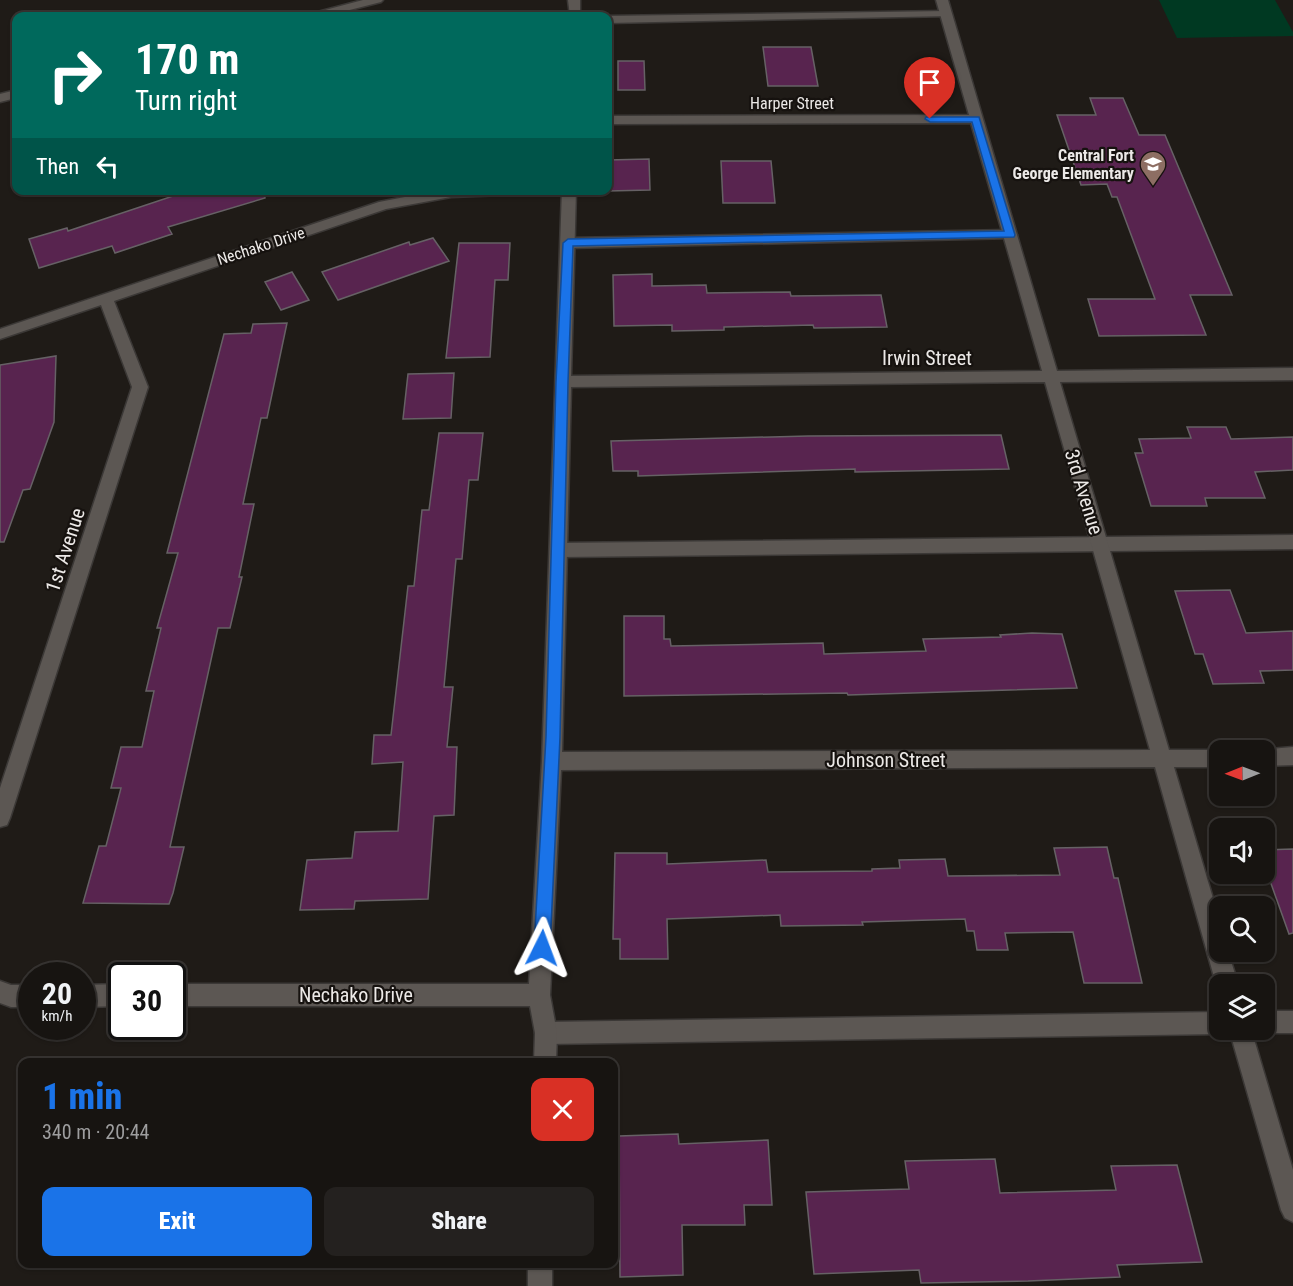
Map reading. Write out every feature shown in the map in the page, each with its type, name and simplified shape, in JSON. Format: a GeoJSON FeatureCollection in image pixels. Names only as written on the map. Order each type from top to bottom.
{"type":"FeatureCollection","features":[{"type":"Feature","properties":{"kind":"street"},"geometry":{"type":"LineString","coordinates":[[330,12],[377,0]]}},
{"type":"Feature","properties":{"kind":"street"},"geometry":{"type":"LineString","coordinates":[[612,20],[944,7]]}},
{"type":"Feature","properties":{"kind":"street","name":"3rd Avenue"},"geometry":{"type":"LineString","coordinates":[[944,7],[1224,974]]}},
{"type":"Feature","properties":{"kind":"street","name":"Harper Street"},"geometry":{"type":"LineString","coordinates":[[612,120],[976,119]]}},
{"type":"Feature","properties":{"kind":"street","name":"Nechako Drive"},"geometry":{"type":"LineString","coordinates":[[0,334],[384,205],[440,195]]}},
{"type":"Feature","properties":{"kind":"street"},"geometry":{"type":"LineString","coordinates":[[545,1058],[546,1033],[539,995],[552,761],[560,550],[562,382],[569,195]]}},
{"type":"Feature","properties":{"kind":"street"},"geometry":{"type":"LineString","coordinates":[[568,243],[1010,235]]}},
{"type":"Feature","properties":{"kind":"street","name":"1st Avenue"},"geometry":{"type":"LineString","coordinates":[[0,818],[140,387],[106,298]]}},
{"type":"Feature","properties":{"kind":"street","name":"Irwin Street"},"geometry":{"type":"LineString","coordinates":[[562,382],[1293,374]]}},
{"type":"Feature","properties":{"kind":"street"},"geometry":{"type":"LineString","coordinates":[[560,550],[1293,542]]}},
{"type":"Feature","properties":{"kind":"street"},"geometry":{"type":"LineString","coordinates":[[1275,757],[1293,756]]}},
{"type":"Feature","properties":{"kind":"street","name":"Johnson Street"},"geometry":{"type":"LineString","coordinates":[[552,761],[1209,758]]}},
{"type":"Feature","properties":{"kind":"street"},"geometry":{"type":"LineString","coordinates":[[0,992],[18,996]]}},
{"type":"Feature","properties":{"kind":"street","name":"Nechako Drive"},"geometry":{"type":"LineString","coordinates":[[186,995],[539,995]]}},
{"type":"Feature","properties":{"kind":"street"},"geometry":{"type":"LineString","coordinates":[[1275,1022],[1293,1022]]}},
{"type":"Feature","properties":{"kind":"street"},"geometry":{"type":"LineString","coordinates":[[546,1033],[1209,1023]]}},
{"type":"Feature","properties":{"kind":"street"},"geometry":{"type":"LineString","coordinates":[[1243,1040],[1293,1210]]}},
{"type":"Feature","properties":{"kind":"street"},"geometry":{"type":"LineString","coordinates":[[540,1268],[540,1286]]}},
{"type":"Feature","properties":{"kind":"green space"},"geometry":{"type":"Polygon","coordinates":[[[1159,0],[1275,0],[1293,36],[1177,38],[1159,0]]]}},
{"type":"Feature","properties":{"kind":"building"},"geometry":{"type":"Polygon","coordinates":[[[763,47],[811,47],[818,86],[768,86],[763,47]]]}},
{"type":"Feature","properties":{"kind":"building"},"geometry":{"type":"Polygon","coordinates":[[[618,61],[644,61],[645,90],[618,90],[618,61]]]}},
{"type":"Feature","properties":{"kind":"building","name":"Central Fort George Elementary"},"geometry":{"type":"Polygon","coordinates":[[[1090,98],[1123,98],[1139,135],[1165,135],[1232,295],[1190,295],[1206,335],[1099,336],[1088,299],[1155,299],[1117,197],[1112,197],[1107,184],[1081,185],[1057,115],[1096,115],[1090,98]]]}},
{"type":"Feature","properties":{"kind":"building"},"geometry":{"type":"Polygon","coordinates":[[[649,159],[650,190],[612,191],[612,160],[649,159]]]}},
{"type":"Feature","properties":{"kind":"building"},"geometry":{"type":"Polygon","coordinates":[[[721,161],[771,161],[775,203],[723,203],[721,161]]]}},
{"type":"Feature","properties":{"kind":"building"},"geometry":{"type":"Polygon","coordinates":[[[176,195],[265,195],[265,198],[168,227],[172,234],[115,253],[112,246],[39,268],[29,239],[67,228],[68,231],[176,195]]]}},
{"type":"Feature","properties":{"kind":"building"},"geometry":{"type":"Polygon","coordinates":[[[433,238],[449,261],[338,300],[322,272],[409,242],[410,245],[433,238]]]}},
{"type":"Feature","properties":{"kind":"building"},"geometry":{"type":"Polygon","coordinates":[[[459,243],[510,243],[508,280],[495,280],[490,357],[446,358],[459,243]]]}},
{"type":"Feature","properties":{"kind":"building"},"geometry":{"type":"Polygon","coordinates":[[[292,272],[309,300],[281,310],[265,282],[292,272]]]}},
{"type":"Feature","properties":{"kind":"building"},"geometry":{"type":"Polygon","coordinates":[[[652,274],[652,286],[706,285],[707,293],[790,292],[791,296],[881,295],[887,327],[814,328],[813,325],[672,331],[672,325],[614,326],[613,275],[652,274]]]}},
{"type":"Feature","properties":{"kind":"building"},"geometry":{"type":"Polygon","coordinates":[[[287,323],[267,418],[261,418],[243,504],[254,504],[239,577],[242,577],[230,628],[218,628],[170,847],[184,847],[173,893],[169,904],[83,903],[99,846],[106,846],[121,788],[111,788],[121,747],[142,747],[154,691],[146,691],[161,628],[157,628],[178,553],[167,553],[224,334],[251,333],[253,324],[287,323]]]}},
{"type":"Feature","properties":{"kind":"building"},"geometry":{"type":"Polygon","coordinates":[[[56,356],[54,422],[30,489],[23,490],[4,542],[0,542],[0,365],[56,356]]]}},
{"type":"Feature","properties":{"kind":"building"},"geometry":{"type":"Polygon","coordinates":[[[454,373],[451,418],[403,419],[408,374],[454,373]]]}},
{"type":"Feature","properties":{"kind":"building"},"geometry":{"type":"Polygon","coordinates":[[[1187,427],[1226,427],[1231,439],[1293,437],[1293,470],[1255,472],[1265,498],[1205,498],[1207,506],[1151,506],[1135,453],[1143,453],[1139,439],[1191,438],[1187,427]]]}},
{"type":"Feature","properties":{"kind":"building"},"geometry":{"type":"Polygon","coordinates":[[[439,433],[483,433],[478,480],[469,480],[462,559],[456,559],[444,687],[453,687],[447,747],[457,747],[454,815],[434,816],[428,899],[355,901],[354,909],[300,910],[307,860],[352,858],[355,832],[398,831],[403,762],[372,764],[374,735],[391,735],[408,586],[414,586],[422,510],[429,510],[439,433]]]}},
{"type":"Feature","properties":{"kind":"building"},"geometry":{"type":"Polygon","coordinates":[[[1001,435],[1009,469],[855,472],[855,469],[638,476],[638,471],[613,471],[611,441],[808,436],[1001,435]]]}},
{"type":"Feature","properties":{"kind":"building"},"geometry":{"type":"Polygon","coordinates":[[[1230,590],[1246,633],[1293,631],[1293,670],[1260,671],[1264,683],[1213,684],[1203,654],[1195,654],[1175,591],[1230,590]]]}},
{"type":"Feature","properties":{"kind":"building"},"geometry":{"type":"Polygon","coordinates":[[[624,616],[664,616],[664,639],[670,639],[671,646],[823,643],[824,654],[926,651],[923,639],[1001,637],[1000,635],[1032,633],[1062,634],[1077,688],[848,695],[847,693],[624,696],[624,616]]]}},
{"type":"Feature","properties":{"kind":"building"},"geometry":{"type":"Polygon","coordinates":[[[1107,847],[1114,878],[1118,878],[1142,983],[1084,983],[1073,932],[1005,933],[1008,950],[977,950],[974,931],[967,931],[965,919],[862,922],[863,925],[781,926],[780,915],[667,919],[668,959],[620,959],[620,939],[613,939],[615,853],[667,853],[667,864],[766,860],[768,872],[872,871],[872,869],[900,868],[899,860],[945,859],[948,876],[1060,875],[1054,848],[1107,847]]]}},
{"type":"Feature","properties":{"kind":"building"},"geometry":{"type":"Polygon","coordinates":[[[1293,849],[1293,933],[1289,934],[1271,884],[1275,884],[1275,850],[1293,849]]]}},
{"type":"Feature","properties":{"kind":"building"},"geometry":{"type":"Polygon","coordinates":[[[678,1134],[679,1144],[768,1140],[772,1205],[744,1205],[745,1225],[682,1225],[683,1275],[620,1277],[619,1136],[678,1134]]]}},
{"type":"Feature","properties":{"kind":"building"},"geometry":{"type":"Polygon","coordinates":[[[995,1159],[1000,1193],[1116,1190],[1111,1166],[1177,1165],[1202,1262],[1117,1265],[1120,1277],[1028,1281],[921,1283],[919,1270],[814,1274],[806,1192],[909,1189],[905,1161],[995,1159]]]}},
{"type":"Feature","properties":{"kind":"place","name":"Central Fort George Elementary"},"geometry":{"type":"Point","coordinates":[1153,187]}},
{"type":"Feature","properties":{"kind":"route"},"geometry":{"type":"LineString","coordinates":[[542,948],[560,550],[562,382],[568,243],[1010,235],[976,119],[930,119]]}}]}
